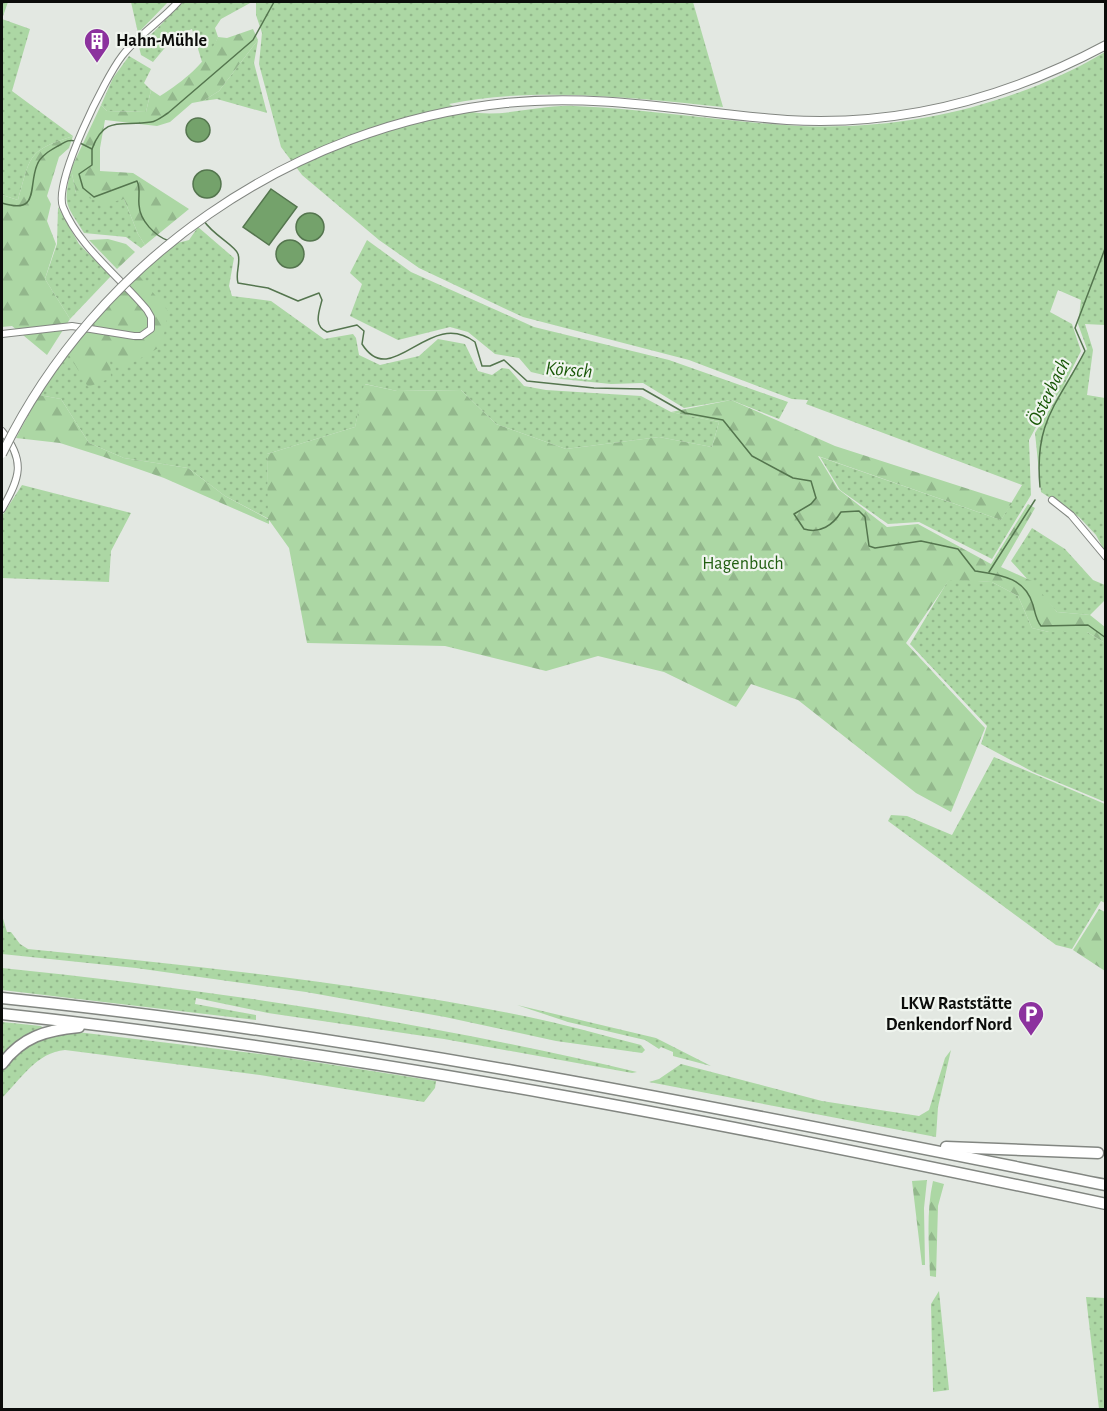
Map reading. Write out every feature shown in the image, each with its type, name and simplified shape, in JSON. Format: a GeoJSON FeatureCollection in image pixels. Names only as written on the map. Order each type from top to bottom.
{"type":"FeatureCollection","features":[{"type":"Feature","properties":{"kind":"highway"},"geometry":{"type":"LineString","coordinates":[[2,998],[199,1021],[546,1074],[1106,1185]]}},
{"type":"Feature","properties":{"kind":"highway"},"geometry":{"type":"LineString","coordinates":[[2,1014],[318,1054],[506,1084],[1106,1204]]}},
{"type":"Feature","properties":{"kind":"highway"},"geometry":{"type":"LineString","coordinates":[[2,1064],[18,1046],[39,1034],[97,1025]]}},
{"type":"Feature","properties":{"kind":"highway"},"geometry":{"type":"LineString","coordinates":[[895,1142],[995,1150],[1098,1154]]}},
{"type":"Feature","properties":{"kind":"main road"},"geometry":{"type":"LineString","coordinates":[[2,454],[34,396],[62,356],[96,315],[148,262],[213,211],[278,172],[358,137],[436,114],[506,104],[596,99],[792,120],[881,118],[933,110],[991,95],[1049,73],[1106,45]]}},
{"type":"Feature","properties":{"kind":"street"},"geometry":{"type":"LineString","coordinates":[[2,334],[72,326],[141,336],[151,329],[151,317],[147,310],[81,236],[64,209],[60,196],[62,182],[75,149],[107,78],[122,56],[178,2]]}},
{"type":"Feature","properties":{"kind":"street"},"geometry":{"type":"LineString","coordinates":[[2,431],[13,448],[19,470],[14,487],[2,508]]}},
{"type":"Feature","properties":{"kind":"street"},"geometry":{"type":"LineString","coordinates":[[1052,500],[1071,515],[1106,558]]}},
{"type":"Feature","properties":{"kind":"green space"},"geometry":{"type":"Polygon","coordinates":[[[2,2],[8,2],[2,19],[2,2]]]}},
{"type":"Feature","properties":{"kind":"green space"},"geometry":{"type":"Polygon","coordinates":[[[131,2],[168,2],[138,33],[131,2]]]}},
{"type":"Feature","properties":{"kind":"green space"},"geometry":{"type":"Polygon","coordinates":[[[183,2],[252,2],[221,19],[215,28],[218,37],[211,54],[202,62],[192,29],[174,37],[153,62],[141,55],[139,47],[183,2]]]}},
{"type":"Feature","properties":{"kind":"green space"},"geometry":{"type":"Polygon","coordinates":[[[256,2],[693,2],[723,107],[586,95],[515,96],[449,104],[478,113],[574,106],[800,126],[879,124],[919,119],[997,100],[1071,71],[1105,52],[1106,169],[1102,174],[1105,171],[1105,325],[1085,324],[1093,350],[1087,395],[1105,398],[1105,552],[1096,535],[1079,517],[1041,492],[1035,433],[1062,389],[1043,414],[1029,440],[1031,495],[992,559],[919,522],[888,524],[840,490],[820,457],[1001,520],[1022,485],[806,404],[808,400],[792,399],[689,360],[523,317],[419,268],[379,240],[302,175],[281,147],[259,64],[262,33],[256,15],[256,2]],[[1058,290],[1050,312],[1072,324],[1081,351],[1063,387],[1087,349],[1078,324],[1081,300],[1058,290]]]}},
{"type":"Feature","properties":{"kind":"green space"},"geometry":{"type":"Polygon","coordinates":[[[2,19],[30,29],[12,91],[73,136],[47,146],[33,157],[18,200],[2,195],[2,19]]]}},
{"type":"Feature","properties":{"kind":"green space"},"geometry":{"type":"Polygon","coordinates":[[[253,29],[258,40],[219,91],[203,101],[192,103],[170,122],[157,126],[105,120],[100,148],[100,171],[133,173],[189,209],[145,245],[124,199],[105,204],[76,193],[71,169],[101,105],[107,111],[146,112],[151,90],[160,96],[186,78],[201,63],[218,37],[227,38],[253,29]]]}},
{"type":"Feature","properties":{"kind":"green space"},"geometry":{"type":"Polygon","coordinates":[[[258,40],[254,63],[267,113],[217,99],[203,101],[219,91],[258,40]]]}},
{"type":"Feature","properties":{"kind":"green space"},"geometry":{"type":"Polygon","coordinates":[[[129,56],[151,69],[144,83],[151,90],[146,112],[107,111],[101,105],[113,78],[129,56]]]}},
{"type":"Feature","properties":{"kind":"green space"},"geometry":{"type":"Polygon","coordinates":[[[73,136],[69,148],[59,157],[47,196],[51,204],[47,221],[56,244],[45,279],[70,319],[47,355],[12,326],[2,327],[2,195],[18,200],[33,157],[47,146],[73,136]]]}},
{"type":"Feature","properties":{"kind":"green space"},"geometry":{"type":"Polygon","coordinates":[[[71,169],[76,193],[124,199],[145,245],[141,248],[126,237],[84,233],[67,203],[71,169]]]}},
{"type":"Feature","properties":{"kind":"green space"},"geometry":{"type":"Polygon","coordinates":[[[58,207],[79,244],[111,276],[70,319],[45,279],[57,244],[58,207]]]}},
{"type":"Feature","properties":{"kind":"green space"},"geometry":{"type":"Polygon","coordinates":[[[198,227],[234,258],[229,286],[232,296],[271,301],[324,339],[353,334],[359,355],[380,365],[419,356],[438,339],[465,344],[478,371],[492,375],[502,368],[509,369],[524,386],[546,390],[641,396],[671,412],[719,422],[712,447],[659,437],[566,449],[496,424],[461,390],[397,391],[365,384],[355,427],[267,454],[269,519],[225,496],[188,468],[124,458],[89,443],[61,399],[39,395],[68,352],[110,357],[137,273],[166,246],[189,240],[198,227]]]}},
{"type":"Feature","properties":{"kind":"green space"},"geometry":{"type":"Polygon","coordinates":[[[108,239],[126,244],[135,252],[117,269],[89,240],[108,239]]]}},
{"type":"Feature","properties":{"kind":"green space"},"geometry":{"type":"Polygon","coordinates":[[[367,240],[411,272],[534,327],[669,360],[788,402],[779,419],[731,400],[684,408],[643,383],[611,384],[561,379],[531,372],[519,358],[495,354],[468,332],[450,327],[398,340],[350,316],[362,284],[350,273],[367,240]]]}},
{"type":"Feature","properties":{"kind":"green space"},"geometry":{"type":"Polygon","coordinates":[[[137,273],[168,311],[162,346],[125,367],[110,357],[111,378],[88,387],[68,353],[137,273]]]}},
{"type":"Feature","properties":{"kind":"green space","name":"Hagenbuch"},"geometry":{"type":"Polygon","coordinates":[[[364,384],[397,391],[461,390],[496,424],[566,449],[659,437],[712,447],[719,422],[671,412],[731,400],[835,446],[1012,503],[1001,520],[818,456],[838,489],[887,527],[918,524],[991,564],[1028,504],[1035,508],[1001,567],[1032,581],[1057,612],[1090,615],[1105,627],[1105,643],[1087,632],[1049,632],[1032,628],[1018,596],[992,582],[949,580],[906,643],[985,728],[951,812],[916,793],[798,700],[751,684],[736,707],[664,672],[598,656],[546,671],[445,646],[307,643],[289,548],[269,520],[269,524],[164,478],[104,457],[60,443],[16,438],[39,395],[61,399],[89,443],[124,458],[188,468],[225,496],[268,519],[267,454],[355,427],[364,384]]]}},
{"type":"Feature","properties":{"kind":"green space"},"geometry":{"type":"Polygon","coordinates":[[[22,485],[131,513],[111,551],[109,582],[2,578],[2,516],[22,485]]]}},
{"type":"Feature","properties":{"kind":"green space"},"geometry":{"type":"Polygon","coordinates":[[[1032,528],[1065,549],[1093,580],[1105,585],[1105,600],[1090,615],[1057,612],[1011,561],[1032,528]]]}},
{"type":"Feature","properties":{"kind":"green space"},"geometry":{"type":"Polygon","coordinates":[[[949,579],[992,582],[1018,596],[1032,628],[1049,632],[1087,632],[1105,643],[1105,802],[1033,772],[981,744],[987,726],[910,644],[949,579]]]}},
{"type":"Feature","properties":{"kind":"green space"},"geometry":{"type":"Polygon","coordinates":[[[994,757],[1105,804],[1105,903],[1101,901],[1072,949],[1056,945],[888,821],[891,815],[907,816],[952,835],[994,757]]]}},
{"type":"Feature","properties":{"kind":"green space"},"geometry":{"type":"Polygon","coordinates":[[[1099,909],[1105,912],[1105,971],[1073,950],[1099,909]]]}},
{"type":"Feature","properties":{"kind":"green space"},"geometry":{"type":"Polygon","coordinates":[[[2,915],[7,932],[11,932],[20,944],[28,949],[209,968],[389,992],[542,1020],[641,1045],[645,1050],[642,1053],[556,1041],[445,1017],[306,992],[136,968],[2,954],[2,915]]]}},
{"type":"Feature","properties":{"kind":"green space"},"geometry":{"type":"Polygon","coordinates":[[[2,968],[164,987],[325,1010],[483,1039],[637,1072],[632,1073],[444,1039],[268,1013],[196,998],[195,1004],[256,1015],[256,1020],[2,990],[2,968]]]}},
{"type":"Feature","properties":{"kind":"green space"},"geometry":{"type":"Polygon","coordinates":[[[517,1005],[656,1038],[711,1066],[673,1056],[673,1052],[661,1047],[659,1049],[645,1040],[568,1022],[517,1005]]]}},
{"type":"Feature","properties":{"kind":"green space"},"geometry":{"type":"Polygon","coordinates":[[[2,1022],[41,1026],[43,1028],[2,1060],[2,1022]]]}},
{"type":"Feature","properties":{"kind":"green space"},"geometry":{"type":"Polygon","coordinates":[[[69,1031],[276,1056],[436,1081],[435,1088],[424,1102],[260,1075],[65,1050],[55,1052],[38,1061],[2,1098],[2,1069],[30,1041],[69,1031]]]}},
{"type":"Feature","properties":{"kind":"green space"},"geometry":{"type":"Polygon","coordinates":[[[951,1050],[938,1107],[936,1137],[649,1082],[659,1079],[681,1064],[822,1101],[919,1116],[929,1110],[945,1058],[951,1050]]]}},
{"type":"Feature","properties":{"kind":"green space"},"geometry":{"type":"Polygon","coordinates":[[[927,1180],[924,1208],[925,1265],[922,1265],[912,1181],[927,1180]]]}},
{"type":"Feature","properties":{"kind":"green space"},"geometry":{"type":"Polygon","coordinates":[[[933,1181],[944,1184],[938,1206],[936,1277],[930,1276],[929,1205],[933,1181]]]}},
{"type":"Feature","properties":{"kind":"green space"},"geometry":{"type":"Polygon","coordinates":[[[939,1291],[949,1390],[933,1392],[931,1304],[939,1291]]]}},
{"type":"Feature","properties":{"kind":"green space"},"geometry":{"type":"Polygon","coordinates":[[[1086,1297],[1105,1298],[1105,1409],[1099,1409],[1086,1297]]]}},
{"type":"Feature","properties":{"kind":"shaded area"},"geometry":{"type":"Polygon","coordinates":[[[198,118],[207,121],[210,130],[207,139],[198,142],[189,139],[186,130],[189,121],[198,118]]]}},
{"type":"Feature","properties":{"kind":"shaded area"},"geometry":{"type":"Polygon","coordinates":[[[207,170],[217,174],[221,184],[217,194],[207,198],[197,194],[193,184],[197,174],[207,170]]]}},
{"type":"Feature","properties":{"kind":"shaded area"},"geometry":{"type":"Polygon","coordinates":[[[271,189],[297,207],[269,245],[243,227],[271,189]]]}},
{"type":"Feature","properties":{"kind":"shaded area"},"geometry":{"type":"Polygon","coordinates":[[[310,213],[320,217],[324,227],[320,237],[310,241],[300,237],[296,227],[300,217],[310,213]]]}},
{"type":"Feature","properties":{"kind":"shaded area"},"geometry":{"type":"Polygon","coordinates":[[[290,240],[300,244],[304,254],[300,264],[290,268],[280,264],[276,254],[280,244],[290,240]]]}},
{"type":"Feature","properties":{"kind":"waterway"},"geometry":{"type":"LineString","coordinates":[[92,149],[97,138],[109,126],[151,122],[168,113],[253,40],[274,2]]}},
{"type":"Feature","properties":{"kind":"waterway","name":"Körsch"},"geometry":{"type":"LineString","coordinates":[[2,203],[14,206],[27,202],[34,173],[41,159],[49,151],[65,142],[76,141]]}},
{"type":"Feature","properties":{"kind":"waterway","name":"Körsch"},"geometry":{"type":"LineString","coordinates":[[80,143],[92,149],[92,165],[79,174],[83,188],[94,197],[137,181],[142,217],[154,232],[169,241]]}},
{"type":"Feature","properties":{"kind":"waterway","name":"Körsch"},"geometry":{"type":"LineString","coordinates":[[204,221],[238,254],[238,283],[268,288],[298,301],[319,293],[322,300],[318,322],[320,326],[327,332],[357,325],[364,331],[362,344],[374,356],[386,359],[442,334],[458,334],[475,342],[482,366],[490,366],[504,360],[527,381],[594,388],[643,389],[685,413],[723,420],[752,456],[793,478],[811,481],[816,498],[811,504],[794,514],[804,529],[821,529],[834,521],[841,512],[859,511],[865,517],[869,546],[875,548],[921,541],[958,549],[975,571],[1002,576],[1024,588],[1041,626],[1088,625],[1106,638]]}},
{"type":"Feature","properties":{"kind":"waterway","name":"Österbach"},"geometry":{"type":"LineString","coordinates":[[1040,487],[1039,464],[1044,429],[1057,400],[1085,351],[1075,328],[1106,246]]}},
{"type":"Feature","properties":{"kind":"waterway","name":"Österbach"},"geometry":{"type":"LineString","coordinates":[[989,572],[1035,500]]}},
{"type":"Feature","properties":{"kind":"place","name":"Hahn-Mühle"},"geometry":{"type":"Point","coordinates":[97,64]}},
{"type":"Feature","properties":{"kind":"place","name":"LKW Raststätte Denkendorf Nord"},"geometry":{"type":"Point","coordinates":[1031,1037]}}]}
